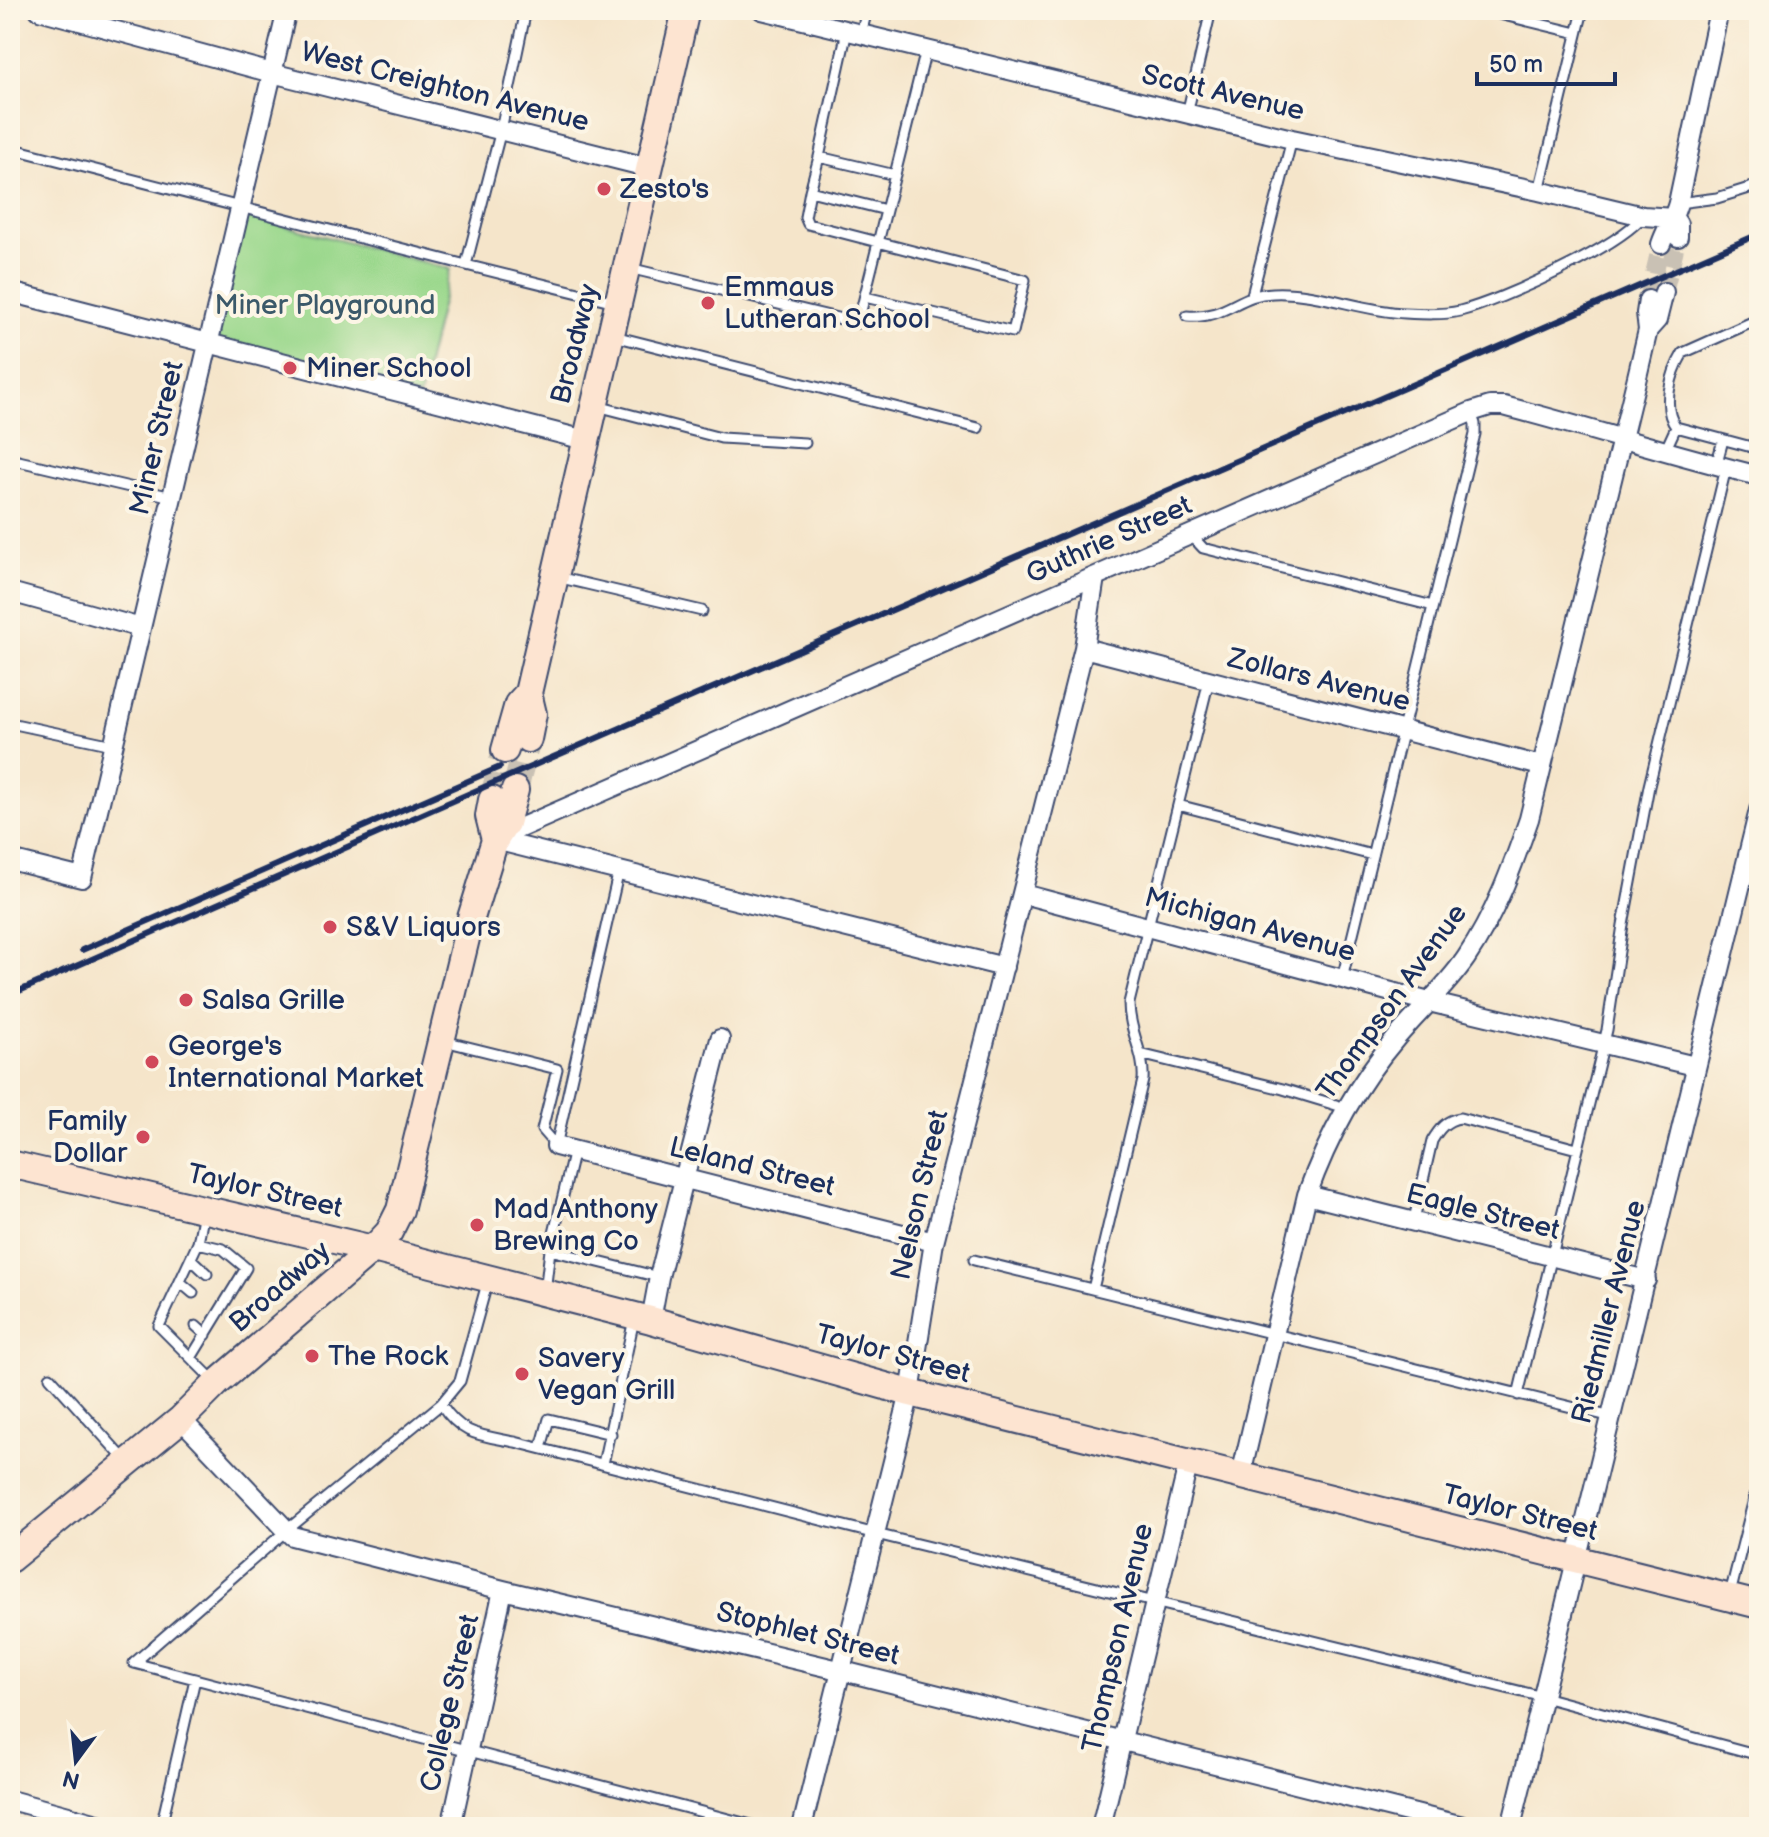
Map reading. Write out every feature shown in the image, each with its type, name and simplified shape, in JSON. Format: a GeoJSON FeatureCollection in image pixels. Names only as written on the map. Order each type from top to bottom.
{"type":"FeatureCollection","features":[{"type":"Feature","properties":{"kind":"main road","name":"Broadway"},"geometry":{"type":"LineString","coordinates":[[516,744],[518,704],[528,693],[686,10]]}},
{"type":"Feature","properties":{"kind":"main road","name":"Broadway"},"geometry":{"type":"LineString","coordinates":[[10,1559],[181,1419],[217,1383],[389,1232],[400,1210],[471,918],[495,840],[490,825],[504,795]]}},
{"type":"Feature","properties":{"kind":"main road","name":"Taylor Street"},"geometry":{"type":"LineString","coordinates":[[10,1164],[373,1249],[643,1318],[910,1393],[1759,1605]]}},
{"type":"Feature","properties":{"kind":"street","name":"West Creighton Avenue"},"geometry":{"type":"LineString","coordinates":[[39,10],[272,73],[651,168]]}},
{"type":"Feature","properties":{"kind":"street","name":"Miner Street"},"geometry":{"type":"LineString","coordinates":[[10,860],[82,878],[287,10]]}},
{"type":"Feature","properties":{"kind":"street","name":"Scott Avenue"},"geometry":{"type":"LineString","coordinates":[[762,10],[828,18],[854,33],[1187,114],[1643,216],[1676,210]]}},
{"type":"Feature","properties":{"kind":"street"},"geometry":{"type":"LineString","coordinates":[[1670,241],[1665,231],[1676,210],[1719,10]]}},
{"type":"Feature","properties":{"kind":"street"},"geometry":{"type":"LineString","coordinates":[[10,292],[585,440]]}},
{"type":"Feature","properties":{"kind":"street","name":"Thompson Avenue"},"geometry":{"type":"LineString","coordinates":[[1241,1475],[1307,1195],[1321,1155],[1365,1076],[1466,957],[1501,895],[1529,819],[1648,330],[1657,320],[1656,296]]}},
{"type":"Feature","properties":{"kind":"street","name":"Guthrie Street"},"geometry":{"type":"LineString","coordinates":[[495,840],[1490,406],[1504,406],[1596,429],[1621,439],[1759,476]]}},
{"type":"Feature","properties":{"kind":"street","name":"Nelson Street"},"geometry":{"type":"LineString","coordinates":[[802,1827],[910,1393],[934,1242],[1084,648],[1095,577]]}},
{"type":"Feature","properties":{"kind":"street"},"geometry":{"type":"LineString","coordinates":[[10,592],[141,628]]}},
{"type":"Feature","properties":{"kind":"street","name":"Zollars Avenue"},"geometry":{"type":"LineString","coordinates":[[1084,648],[1541,766]]}},
{"type":"Feature","properties":{"kind":"street","name":"Riedmiller Avenue"},"geometry":{"type":"LineString","coordinates":[[1511,1827],[1759,810]]}},
{"type":"Feature","properties":{"kind":"street"},"geometry":{"type":"LineString","coordinates":[[495,840],[1004,967]]}},
{"type":"Feature","properties":{"kind":"street","name":"Michigan Avenue"},"geometry":{"type":"LineString","coordinates":[[1023,894],[1429,1002],[1695,1066]]}},
{"type":"Feature","properties":{"kind":"street"},"geometry":{"type":"LineString","coordinates":[[643,1318],[659,1277],[720,1039]]}},
{"type":"Feature","properties":{"kind":"street","name":"Leland Street"},"geometry":{"type":"LineString","coordinates":[[565,1148],[934,1242]]}},
{"type":"Feature","properties":{"kind":"street","name":"Eagle Street"},"geometry":{"type":"LineString","coordinates":[[1307,1195],[1646,1280]]}},
{"type":"Feature","properties":{"kind":"street","name":"Stophlet Street"},"geometry":{"type":"LineString","coordinates":[[181,1419],[292,1536],[1467,1827]]}},
{"type":"Feature","properties":{"kind":"street","name":"Thompson Avenue"},"geometry":{"type":"LineString","coordinates":[[1101,1827],[1189,1461]]}},
{"type":"Feature","properties":{"kind":"street","name":"College Street"},"geometry":{"type":"LineString","coordinates":[[451,1827],[503,1590]]}},
{"type":"Feature","properties":{"kind":"street"},"geometry":{"type":"LineString","coordinates":[[10,1800],[109,1827]]}},
{"type":"Feature","properties":{"kind":"lane"},"geometry":{"type":"LineString","coordinates":[[466,265],[501,130],[526,10]]}},
{"type":"Feature","properties":{"kind":"lane"},"geometry":{"type":"LineString","coordinates":[[865,297],[1013,332],[1025,280],[808,224],[805,217],[819,157],[854,33],[867,10]]}},
{"type":"Feature","properties":{"kind":"lane"},"geometry":{"type":"LineString","coordinates":[[1187,114],[1211,10]]}},
{"type":"Feature","properties":{"kind":"lane"},"geometry":{"type":"LineString","coordinates":[[1483,10],[1577,33]]}},
{"type":"Feature","properties":{"kind":"lane"},"geometry":{"type":"LineString","coordinates":[[1539,191],[1583,10]]}},
{"type":"Feature","properties":{"kind":"lane"},"geometry":{"type":"LineString","coordinates":[[627,268],[858,323],[926,50]]}},
{"type":"Feature","properties":{"kind":"lane"},"geometry":{"type":"LineString","coordinates":[[1252,295],[1292,139]]}},
{"type":"Feature","properties":{"kind":"lane"},"geometry":{"type":"LineString","coordinates":[[10,148],[618,303]]}},
{"type":"Feature","properties":{"kind":"lane"},"geometry":{"type":"LineString","coordinates":[[819,157],[895,175]]}},
{"type":"Feature","properties":{"kind":"lane"},"geometry":{"type":"LineString","coordinates":[[1676,210],[1759,185]]}},
{"type":"Feature","properties":{"kind":"lane"},"geometry":{"type":"LineString","coordinates":[[810,191],[886,210]]}},
{"type":"Feature","properties":{"kind":"lane"},"geometry":{"type":"LineString","coordinates":[[1187,316],[1217,315],[1252,295],[1289,292],[1403,313],[1460,311],[1581,260],[1634,227],[1643,216]]}},
{"type":"Feature","properties":{"kind":"lane"},"geometry":{"type":"LineString","coordinates":[[1759,319],[1683,353],[1668,398],[1671,420],[1676,427],[1759,449]]}},
{"type":"Feature","properties":{"kind":"lane"},"geometry":{"type":"LineString","coordinates":[[610,335],[978,428]]}},
{"type":"Feature","properties":{"kind":"lane"},"geometry":{"type":"LineString","coordinates":[[593,406],[721,438],[805,443]]}},
{"type":"Feature","properties":{"kind":"lane"},"geometry":{"type":"LineString","coordinates":[[1342,979],[1475,434],[1471,412]]}},
{"type":"Feature","properties":{"kind":"lane"},"geometry":{"type":"LineString","coordinates":[[1665,451],[1676,427]]}},
{"type":"Feature","properties":{"kind":"lane"},"geometry":{"type":"LineString","coordinates":[[1518,1395],[1603,1045],[1649,786],[1721,467],[1723,440]]}},
{"type":"Feature","properties":{"kind":"lane"},"geometry":{"type":"LineString","coordinates":[[10,459],[172,497]]}},
{"type":"Feature","properties":{"kind":"lane"},"geometry":{"type":"LineString","coordinates":[[1191,535],[1203,548],[1433,606]]}},
{"type":"Feature","properties":{"kind":"lane"},"geometry":{"type":"LineString","coordinates":[[554,576],[702,611]]}},
{"type":"Feature","properties":{"kind":"lane"},"geometry":{"type":"LineString","coordinates":[[1093,1289],[1145,1065],[1131,1031],[1129,1003],[1209,680]]}},
{"type":"Feature","properties":{"kind":"lane"},"geometry":{"type":"LineString","coordinates":[[10,723],[113,745]]}},
{"type":"Feature","properties":{"kind":"lane"},"geometry":{"type":"LineString","coordinates":[[1178,805],[1372,855]]}},
{"type":"Feature","properties":{"kind":"lane"},"geometry":{"type":"LineString","coordinates":[[545,1293],[565,1148],[619,870]]}},
{"type":"Feature","properties":{"kind":"lane"},"geometry":{"type":"LineString","coordinates":[[441,1040],[557,1069],[542,1130],[565,1148]]}},
{"type":"Feature","properties":{"kind":"lane"},"geometry":{"type":"LineString","coordinates":[[1140,1054],[1283,1089],[1346,1108]]}},
{"type":"Feature","properties":{"kind":"lane"},"geometry":{"type":"LineString","coordinates":[[1413,1224],[1432,1141],[1439,1129],[1451,1119],[1460,1118],[1577,1149]]}},
{"type":"Feature","properties":{"kind":"lane"},"geometry":{"type":"LineString","coordinates":[[205,1210],[198,1243],[159,1326],[217,1383]]}},
{"type":"Feature","properties":{"kind":"lane"},"geometry":{"type":"LineString","coordinates":[[191,1358],[206,1335],[214,1310],[246,1268],[223,1249],[198,1243]]}},
{"type":"Feature","properties":{"kind":"lane"},"geometry":{"type":"LineString","coordinates":[[550,1250],[659,1277]]}},
{"type":"Feature","properties":{"kind":"lane"},"geometry":{"type":"LineString","coordinates":[[191,1259],[207,1274]]}},
{"type":"Feature","properties":{"kind":"lane"},"geometry":{"type":"LineString","coordinates":[[974,1260],[1612,1417]]}},
{"type":"Feature","properties":{"kind":"lane"},"geometry":{"type":"LineString","coordinates":[[488,1279],[460,1381],[441,1404],[287,1530],[134,1663],[759,1827]]}},
{"type":"Feature","properties":{"kind":"lane"},"geometry":{"type":"LineString","coordinates":[[180,1282],[193,1293]]}},
{"type":"Feature","properties":{"kind":"lane"},"geometry":{"type":"LineString","coordinates":[[170,1303],[180,1312]]}},
{"type":"Feature","properties":{"kind":"lane"},"geometry":{"type":"LineString","coordinates":[[603,1464],[643,1318]]}},
{"type":"Feature","properties":{"kind":"lane"},"geometry":{"type":"LineString","coordinates":[[196,1326],[206,1335]]}},
{"type":"Feature","properties":{"kind":"lane"},"geometry":{"type":"LineString","coordinates":[[50,1377],[128,1462]]}},
{"type":"Feature","properties":{"kind":"lane"},"geometry":{"type":"LineString","coordinates":[[441,1404],[454,1423],[469,1432],[1543,1697],[1759,1755]]}},
{"type":"Feature","properties":{"kind":"lane"},"geometry":{"type":"LineString","coordinates":[[541,1448],[549,1419],[611,1434]]}},
{"type":"Feature","properties":{"kind":"lane"},"geometry":{"type":"LineString","coordinates":[[1729,1598],[1759,1479]]}},
{"type":"Feature","properties":{"kind":"lane"},"geometry":{"type":"LineString","coordinates":[[161,1827],[195,1679]]}},
{"type":"Feature","properties":{"kind":"green space","name":"Miner Playground"},"geometry":{"type":"Polygon","coordinates":[[[239,214],[450,269],[419,397],[208,343],[239,214]]]}},
{"type":"Feature","properties":{"kind":"tunnel"},"geometry":{"type":"LineString","coordinates":[[1664,292],[1678,237]]}},
{"type":"Feature","properties":{"kind":"tunnel"},"geometry":{"type":"LineString","coordinates":[[1648,300],[1661,244]]}},
{"type":"Feature","properties":{"kind":"tunnel"},"geometry":{"type":"LineString","coordinates":[[515,790],[528,739]]}},
{"type":"Feature","properties":{"kind":"tunnel"},"geometry":{"type":"LineString","coordinates":[[492,800],[505,750]]}},
{"type":"Feature","properties":{"kind":"railway"},"geometry":{"type":"LineString","coordinates":[[10,995],[1759,234]]}},
{"type":"Feature","properties":{"kind":"railway"},"geometry":{"type":"LineString","coordinates":[[82,950],[500,767]]}},
{"type":"Feature","properties":{"kind":"place","name":"Zesto's"},"geometry":{"type":"Point","coordinates":[604,189]}},
{"type":"Feature","properties":{"kind":"place","name":"Emmaus Lutheran School"},"geometry":{"type":"Point","coordinates":[708,303]}},
{"type":"Feature","properties":{"kind":"place","name":"Miner School"},"geometry":{"type":"Point","coordinates":[290,368]}},
{"type":"Feature","properties":{"kind":"place","name":"S&V Liquors"},"geometry":{"type":"Point","coordinates":[330,927]}},
{"type":"Feature","properties":{"kind":"place","name":"Salsa Grille"},"geometry":{"type":"Point","coordinates":[186,1000]}},
{"type":"Feature","properties":{"kind":"place","name":"George's International Market"},"geometry":{"type":"Point","coordinates":[152,1062]}},
{"type":"Feature","properties":{"kind":"place","name":"Family Dollar"},"geometry":{"type":"Point","coordinates":[143,1137]}},
{"type":"Feature","properties":{"kind":"place","name":"Mad Anthony Brewing Co"},"geometry":{"type":"Point","coordinates":[477,1225]}},
{"type":"Feature","properties":{"kind":"place","name":"The Rock"},"geometry":{"type":"Point","coordinates":[312,1356]}},
{"type":"Feature","properties":{"kind":"place","name":"Savery Vegan Grill"},"geometry":{"type":"Point","coordinates":[522,1374]}}]}
